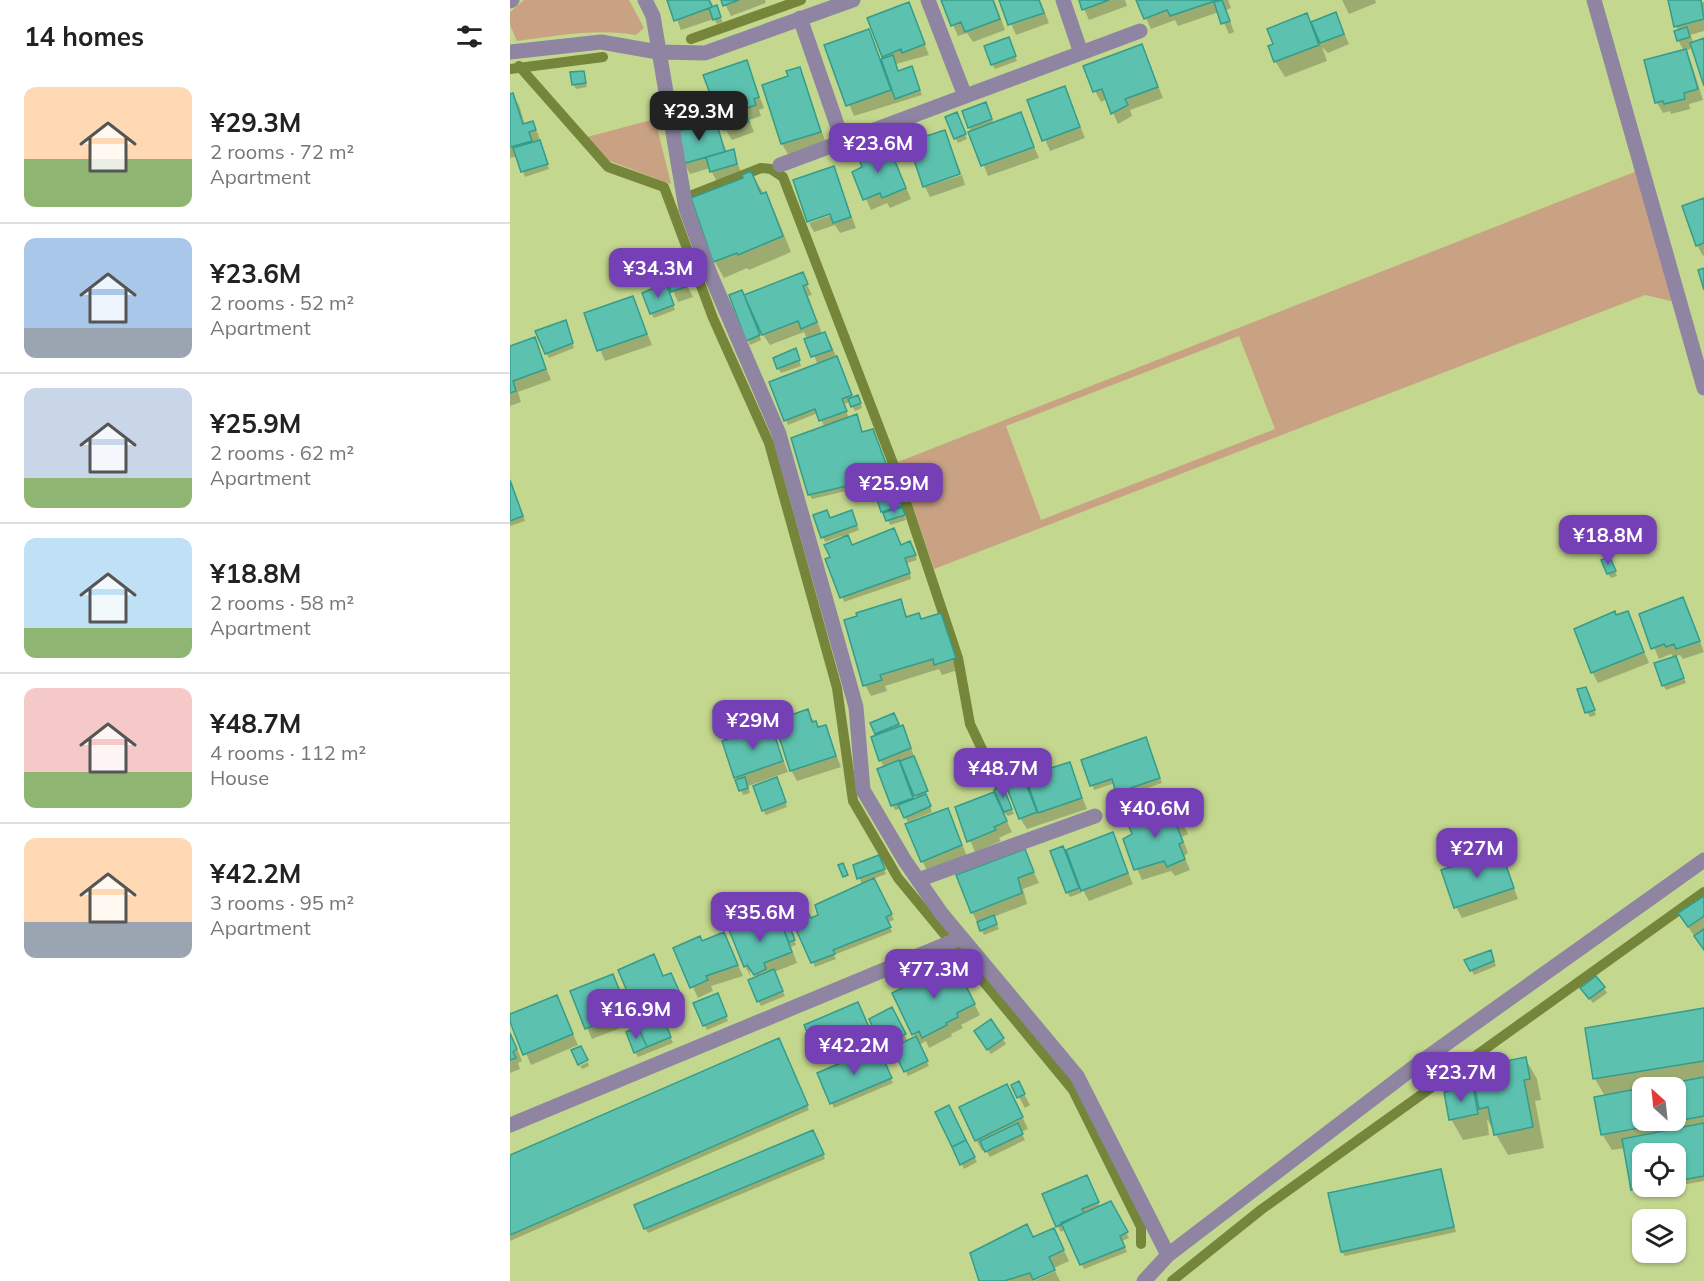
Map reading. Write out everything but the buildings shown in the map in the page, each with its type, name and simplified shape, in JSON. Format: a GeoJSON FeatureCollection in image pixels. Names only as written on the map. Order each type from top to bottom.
{"type":"FeatureCollection","features":[{"type":"Feature","properties":{"kind":"street"},"geometry":{"type":"LineString","coordinates":[[645,0],[653,16],[686,209],[711,276],[779,434],[856,707],[863,789],[954,941],[1077,1076],[1168,1255]]}},
{"type":"Feature","properties":{"kind":"street"},"geometry":{"type":"LineString","coordinates":[[510,52],[601,42],[658,52],[705,53],[853,0]]}},
{"type":"Feature","properties":{"kind":"street"},"geometry":{"type":"LineString","coordinates":[[928,0],[965,96]]}},
{"type":"Feature","properties":{"kind":"street"},"geometry":{"type":"LineString","coordinates":[[1063,0],[1081,53]]}},
{"type":"Feature","properties":{"kind":"street"},"geometry":{"type":"LineString","coordinates":[[1594,0],[1704,388]]}},
{"type":"Feature","properties":{"kind":"street"},"geometry":{"type":"LineString","coordinates":[[800,18],[843,142]]}},
{"type":"Feature","properties":{"kind":"street"},"geometry":{"type":"LineString","coordinates":[[780,165],[1140,31]]}},
{"type":"Feature","properties":{"kind":"street"},"geometry":{"type":"LineString","coordinates":[[918,880],[1095,816]]}},
{"type":"Feature","properties":{"kind":"street"},"geometry":{"type":"LineString","coordinates":[[1144,1281],[1168,1255],[1422,1061],[1704,860]]}},
{"type":"Feature","properties":{"kind":"street"},"geometry":{"type":"LineString","coordinates":[[510,1125],[954,941]]}},
{"type":"Feature","properties":{"kind":"shaded area"},"geometry":{"type":"Polygon","coordinates":[[[524,0],[629,0],[644,28],[636,35],[606,32],[517,41],[510,25],[510,12],[524,0]]]}},
{"type":"Feature","properties":{"kind":"shaded area"},"geometry":{"type":"Polygon","coordinates":[[[655,119],[671,184],[607,160],[587,137],[655,119]]]}},
{"type":"Feature","properties":{"kind":"shaded area"},"geometry":{"type":"Polygon","coordinates":[[[1647,167],[1680,303],[1645,295],[934,569],[898,462],[1647,167]],[[1239,336],[1006,426],[1041,520],[1275,429],[1239,336]]]}},
{"type":"Feature","properties":{"kind":"waterway"},"geometry":{"type":"LineString","coordinates":[[691,39],[801,0]]}},
{"type":"Feature","properties":{"kind":"waterway"},"geometry":{"type":"LineString","coordinates":[[510,69],[603,57]]}},
{"type":"Feature","properties":{"kind":"waterway"},"geometry":{"type":"LineString","coordinates":[[519,66],[608,167],[664,187],[713,318],[769,443],[837,688],[853,801],[898,878],[1073,1090],[1141,1227],[1141,1244]]}},
{"type":"Feature","properties":{"kind":"waterway"},"geometry":{"type":"LineString","coordinates":[[690,196],[761,168],[771,169],[783,177],[894,466],[958,658],[970,724],[999,785]]}},
{"type":"Feature","properties":{"kind":"waterway"},"geometry":{"type":"LineString","coordinates":[[1172,1281],[1262,1209],[1704,892]]}}]}
